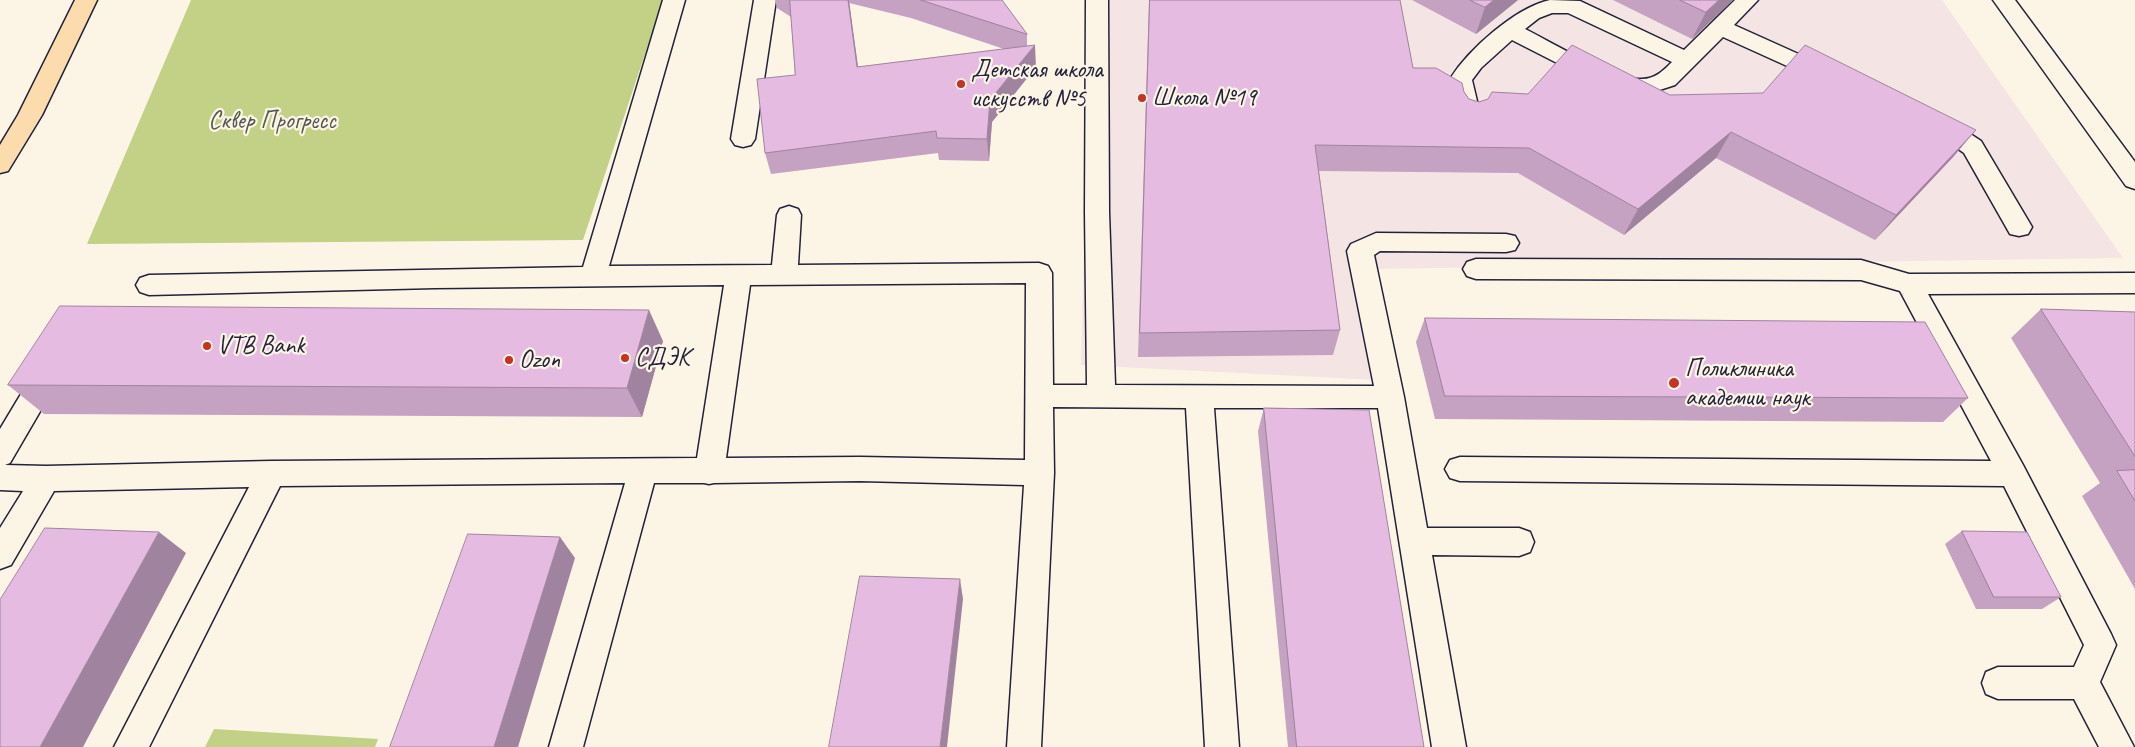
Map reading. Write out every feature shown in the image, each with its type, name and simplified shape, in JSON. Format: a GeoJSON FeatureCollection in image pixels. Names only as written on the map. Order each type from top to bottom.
{"type":"FeatureCollection","features":[{"type":"Feature","properties":{"kind":"main road"},"geometry":{"type":"LineString","coordinates":[[0,165],[30,115],[86,0]]}},
{"type":"Feature","properties":{"kind":"street"},"geometry":{"type":"LineString","coordinates":[[743,139],[765,0]]}},
{"type":"Feature","properties":{"kind":"street"},"geometry":{"type":"LineString","coordinates":[[1097,0],[1097,212],[1101,396]]}},
{"type":"Feature","properties":{"kind":"street"},"geometry":{"type":"LineString","coordinates":[[1510,30],[1616,84],[1644,87],[1668,80],[1747,0]]}},
{"type":"Feature","properties":{"kind":"street"},"geometry":{"type":"LineString","coordinates":[[2004,0],[2135,180]]}},
{"type":"Feature","properties":{"kind":"street"},"geometry":{"type":"LineString","coordinates":[[593,278],[677,2]]}},
{"type":"Feature","properties":{"kind":"street"},"geometry":{"type":"LineString","coordinates":[[1469,118],[1461,79],[1473,63],[1510,30],[1535,10],[1552,5],[1572,6],[1686,60]]}},
{"type":"Feature","properties":{"kind":"street"},"geometry":{"type":"LineString","coordinates":[[1720,27],[1846,84]]}},
{"type":"Feature","properties":{"kind":"street"},"geometry":{"type":"LineString","coordinates":[[1917,117],[1952,133],[1973,147],[2019,227]]}},
{"type":"Feature","properties":{"kind":"street"},"geometry":{"type":"LineString","coordinates":[[784,275],[789,215]]}},
{"type":"Feature","properties":{"kind":"street"},"geometry":{"type":"LineString","coordinates":[[1449,747],[1390,397],[1360,251],[1376,242],[1506,243]]}},
{"type":"Feature","properties":{"kind":"street"},"geometry":{"type":"LineString","coordinates":[[1476,269],[1861,270],[1909,284],[2135,283]]}},
{"type":"Feature","properties":{"kind":"street"},"geometry":{"type":"LineString","coordinates":[[149,285],[435,278],[1039,273],[1039,473],[1024,747]]}},
{"type":"Feature","properties":{"kind":"street"},"geometry":{"type":"LineString","coordinates":[[709,472],[738,275]]}},
{"type":"Feature","properties":{"kind":"street"},"geometry":{"type":"LineString","coordinates":[[1909,284],[2013,474],[2100,644],[2083,683]]}},
{"type":"Feature","properties":{"kind":"street"},"geometry":{"type":"LineString","coordinates":[[0,454],[60,353]]}},
{"type":"Feature","properties":{"kind":"street"},"geometry":{"type":"LineString","coordinates":[[1039,396],[1390,397]]}},
{"type":"Feature","properties":{"kind":"street"},"geometry":{"type":"LineString","coordinates":[[1199,396],[1222,747]]}},
{"type":"Feature","properties":{"kind":"street"},"geometry":{"type":"LineString","coordinates":[[1460,469],[2013,474]]}},
{"type":"Feature","properties":{"kind":"street"},"geometry":{"type":"LineString","coordinates":[[0,477],[46,479],[271,474],[900,470],[1039,473]]}},
{"type":"Feature","properties":{"kind":"street"},"geometry":{"type":"LineString","coordinates":[[566,747],[643,471]]}},
{"type":"Feature","properties":{"kind":"street"},"geometry":{"type":"LineString","coordinates":[[131,747],[271,474]]}},
{"type":"Feature","properties":{"kind":"street"},"geometry":{"type":"LineString","coordinates":[[0,555],[46,479]]}},
{"type":"Feature","properties":{"kind":"street"},"geometry":{"type":"LineString","coordinates":[[1414,542],[1519,542]]}},
{"type":"Feature","properties":{"kind":"street"},"geometry":{"type":"LineString","coordinates":[[1998,684],[2083,683]]}},
{"type":"Feature","properties":{"kind":"street"},"geometry":{"type":"LineString","coordinates":[[2083,683],[2117,747]]}},
{"type":"Feature","properties":{"kind":"shaded area"},"geometry":{"type":"Polygon","coordinates":[[[1090,0],[1942,0],[2123,258],[1372,269],[1396,381],[1081,365],[1090,0]]]}},
{"type":"Feature","properties":{"kind":"green space","name":"Сквер Прогресс"},"geometry":{"type":"Polygon","coordinates":[[[191,0],[663,0],[583,240],[87,244],[191,0]]]}},
{"type":"Feature","properties":{"kind":"green space"},"geometry":{"type":"Polygon","coordinates":[[[214,729],[378,739],[375,747],[205,747],[214,729]]]}},
{"type":"Feature","properties":{"kind":"building","name":"Детская школа искусств №5"},"geometry":{"type":"Polygon","coordinates":[[[790,0],[848,0],[857,67],[1035,45],[990,100],[987,139],[937,138],[936,131],[765,153],[757,79],[795,75],[790,0]]]}},
{"type":"Feature","properties":{"kind":"building"},"geometry":{"type":"Polygon","coordinates":[[[921,0],[1002,0],[1027,34],[921,0]]]}},
{"type":"Feature","properties":{"kind":"building"},"geometry":{"type":"Polygon","coordinates":[[[1150,0],[1400,0],[1413,68],[1436,68],[1462,83],[1464,92],[1469,99],[1479,102],[1488,99],[1492,92],[1528,94],[1572,45],[1670,95],[1763,93],[1805,45],[1976,130],[1896,215],[1731,132],[1638,209],[1529,148],[1315,145],[1340,330],[1140,333],[1150,0]]]}},
{"type":"Feature","properties":{"kind":"building"},"geometry":{"type":"Polygon","coordinates":[[[1470,0],[1494,0],[1485,7],[1470,0]]]}},
{"type":"Feature","properties":{"kind":"building"},"geometry":{"type":"Polygon","coordinates":[[[1680,0],[1719,0],[1706,12],[1680,0]]]}},
{"type":"Feature","properties":{"kind":"building"},"geometry":{"type":"Polygon","coordinates":[[[60,306],[649,310],[627,388],[8,385],[60,306]]]}},
{"type":"Feature","properties":{"kind":"building"},"geometry":{"type":"Polygon","coordinates":[[[2041,309],[2135,312],[2135,456],[2041,309]]]}},
{"type":"Feature","properties":{"kind":"building","name":"Поликлиника академии наук"},"geometry":{"type":"Polygon","coordinates":[[[1425,318],[1925,322],[1968,398],[1445,396],[1425,318]]]}},
{"type":"Feature","properties":{"kind":"building"},"geometry":{"type":"Polygon","coordinates":[[[1264,408],[1369,410],[1424,747],[1297,747],[1264,408]]]}},
{"type":"Feature","properties":{"kind":"building"},"geometry":{"type":"Polygon","coordinates":[[[2135,470],[2135,501],[2117,471],[2135,470]]]}},
{"type":"Feature","properties":{"kind":"building"},"geometry":{"type":"Polygon","coordinates":[[[45,528],[159,532],[40,747],[0,747],[0,600],[45,528]]]}},
{"type":"Feature","properties":{"kind":"building"},"geometry":{"type":"Polygon","coordinates":[[[1962,531],[2027,532],[2061,597],[1994,597],[1962,531]]]}},
{"type":"Feature","properties":{"kind":"building"},"geometry":{"type":"Polygon","coordinates":[[[468,534],[560,537],[494,747],[390,747],[468,534]]]}},
{"type":"Feature","properties":{"kind":"building"},"geometry":{"type":"Polygon","coordinates":[[[860,576],[960,579],[940,747],[829,747],[860,576]]]}},
{"type":"Feature","properties":{"kind":"place","name":"Детская школа искусств №5"},"geometry":{"type":"Point","coordinates":[961,84]}},
{"type":"Feature","properties":{"kind":"place","name":"Школа №19"},"geometry":{"type":"Point","coordinates":[1142,98]}},
{"type":"Feature","properties":{"kind":"place","name":"VTB Bank"},"geometry":{"type":"Point","coordinates":[207,346]}},
{"type":"Feature","properties":{"kind":"place","name":"СДЭК"},"geometry":{"type":"Point","coordinates":[625,358]}},
{"type":"Feature","properties":{"kind":"place","name":"Ozon"},"geometry":{"type":"Point","coordinates":[509,360]}},
{"type":"Feature","properties":{"kind":"place","name":"Поликлиника академии наук"},"geometry":{"type":"Point","coordinates":[1674,383]}}]}
